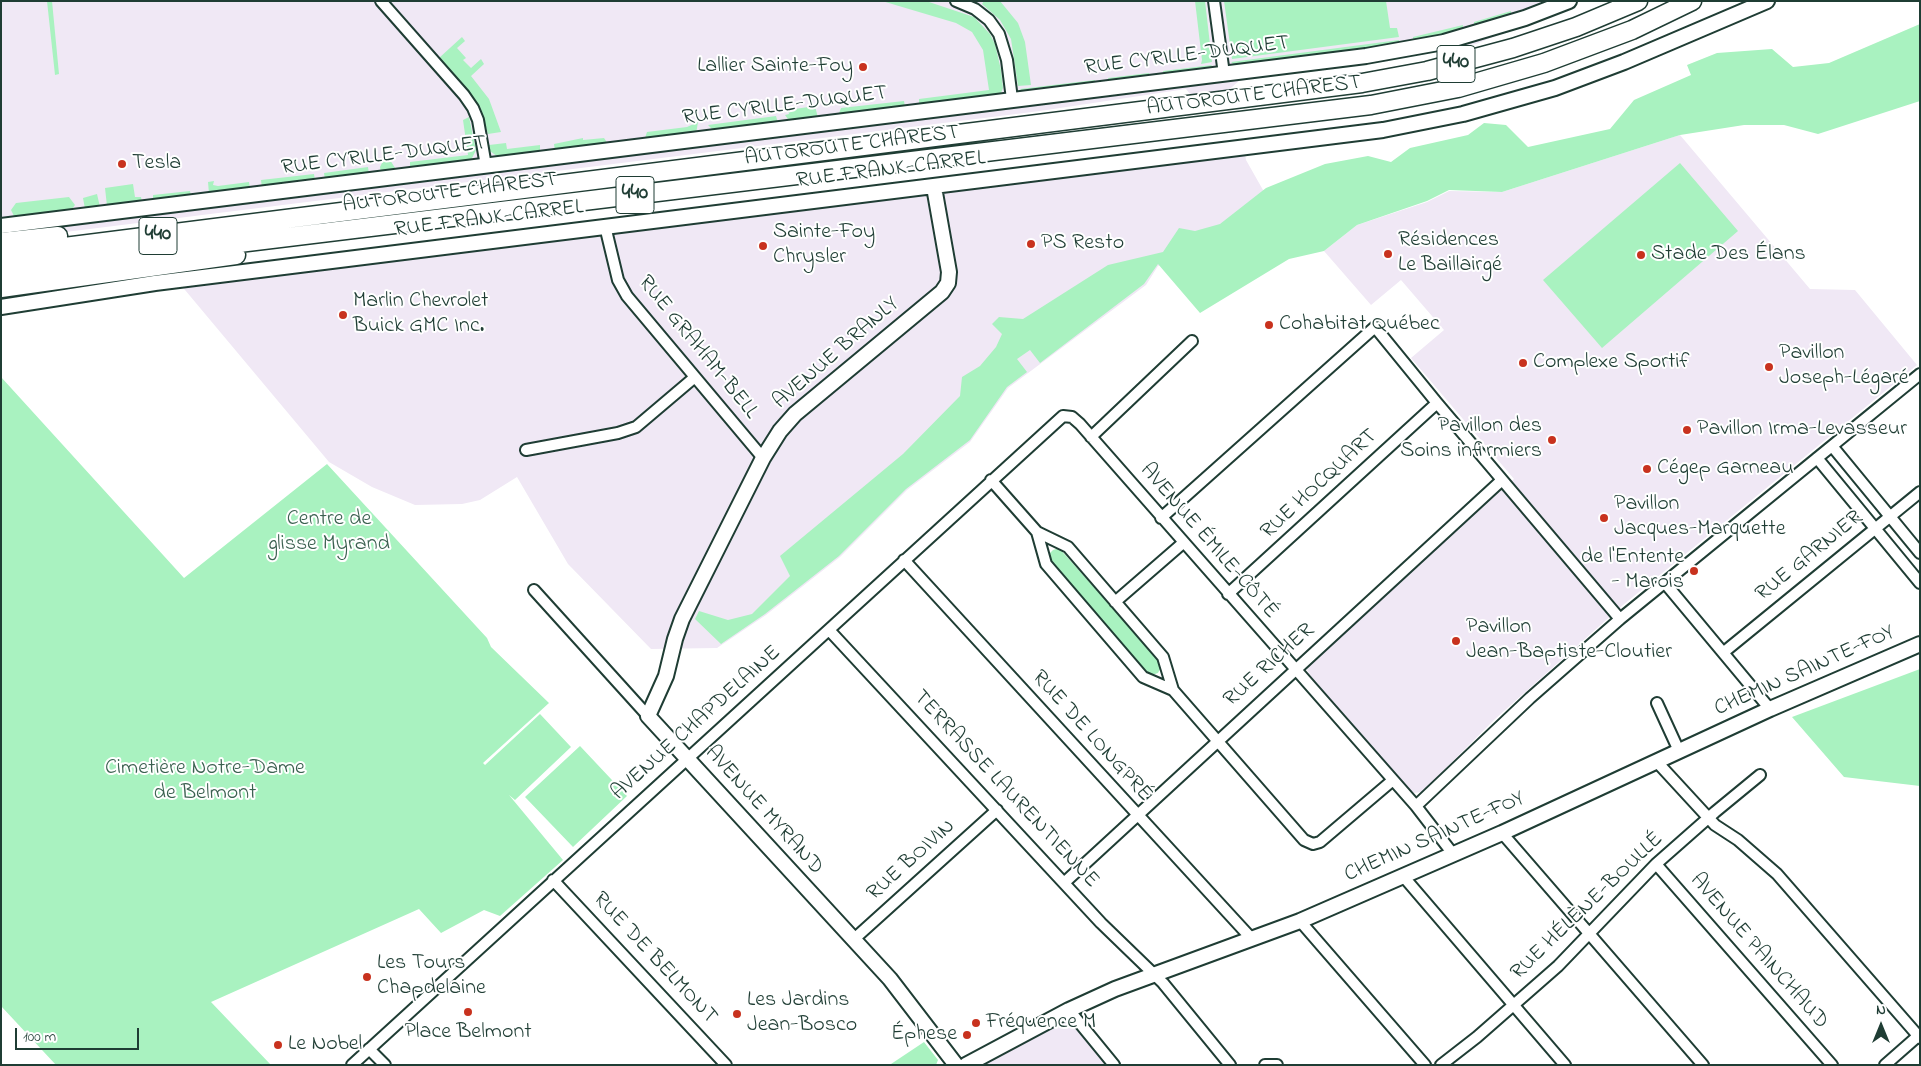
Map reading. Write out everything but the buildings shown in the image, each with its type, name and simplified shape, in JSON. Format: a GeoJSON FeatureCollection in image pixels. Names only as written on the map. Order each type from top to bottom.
{"type":"FeatureCollection","features":[{"type":"Feature","properties":{"kind":"highway","name":"AUTOROUTE CHAREST"},"geometry":{"type":"LineString","coordinates":[[1,255],[1362,83],[1427,71],[1514,48],[1576,27],[1638,1]]}},
{"type":"Feature","properties":{"kind":"highway","name":"AUTOROUTE CHAREST"},"geometry":{"type":"LineString","coordinates":[[1,272],[1037,147],[1392,102],[1458,88],[1544,63],[1632,30],[1692,1]]}},
{"type":"Feature","properties":{"kind":"highway"},"geometry":{"type":"LineString","coordinates":[[1,288],[381,234],[486,212]]}},
{"type":"Feature","properties":{"kind":"highway"},"geometry":{"type":"LineString","coordinates":[[1,242],[315,214]]}},
{"type":"Feature","properties":{"kind":"street"},"geometry":{"type":"LineString","coordinates":[[381,1],[464,95],[473,108],[478,120],[486,166]]}},
{"type":"Feature","properties":{"kind":"street"},"geometry":{"type":"LineString","coordinates":[[956,1],[975,9],[989,20],[999,34],[1007,60],[1012,99]]}},
{"type":"Feature","properties":{"kind":"street"},"geometry":{"type":"LineString","coordinates":[[1214,1],[1224,74]]}},
{"type":"Feature","properties":{"kind":"street","name":"RUE CYRILLE-DUQUET"},"geometry":{"type":"LineString","coordinates":[[1,226],[1366,56],[1444,42],[1524,18],[1569,1]]}},
{"type":"Feature","properties":{"kind":"street","name":"RUE FRANK-CARREL"},"geometry":{"type":"LineString","coordinates":[[1,307],[155,283],[605,226],[1326,139],[1431,122],[1556,88],[1624,62],[1767,1]]}},
{"type":"Feature","properties":{"kind":"street","name":"AVENUE BRANLY"},"geometry":{"type":"LineString","coordinates":[[648,716],[666,676],[682,619],[763,458],[780,431],[795,414],[946,287],[949,272],[934,187]]}},
{"type":"Feature","properties":{"kind":"street","name":"RUE GRAHAM-BELL"},"geometry":{"type":"LineString","coordinates":[[605,226],[618,280],[627,296],[763,458]]}},
{"type":"Feature","properties":{"kind":"street"},"geometry":{"type":"LineString","coordinates":[[1161,518],[1375,326],[1436,403],[1620,619]]}},
{"type":"Feature","properties":{"kind":"street"},"geometry":{"type":"LineString","coordinates":[[1091,437],[1192,341]]}},
{"type":"Feature","properties":{"kind":"street"},"geometry":{"type":"LineString","coordinates":[[1416,806],[1530,698],[1620,619],[1920,374]]}},
{"type":"Feature","properties":{"kind":"street"},"geometry":{"type":"LineString","coordinates":[[526,450],[618,433],[636,427],[695,377]]}},
{"type":"Feature","properties":{"kind":"street","name":"RUE HOCQUART"},"geometry":{"type":"LineString","coordinates":[[1228,594],[1436,403]]}},
{"type":"Feature","properties":{"kind":"street","name":"AVENUE ÉMILE-CÔTÉ"},"geometry":{"type":"LineString","coordinates":[[1069,416],[1076,420],[1416,806],[1453,854]]}},
{"type":"Feature","properties":{"kind":"street","name":"AVENUE CHAPDELAINE"},"geometry":{"type":"LineString","coordinates":[[352,1065],[1059,418],[1069,416]]}},
{"type":"Feature","properties":{"kind":"street"},"geometry":{"type":"LineString","coordinates":[[1832,446],[1920,553]]}},
{"type":"Feature","properties":{"kind":"street"},"geometry":{"type":"LineString","coordinates":[[1817,458],[1920,583]]}},
{"type":"Feature","properties":{"kind":"street"},"geometry":{"type":"LineString","coordinates":[[992,480],[1037,532],[1068,547],[1163,657],[1173,690],[1309,843],[1320,842],[1392,780]]}},
{"type":"Feature","properties":{"kind":"street","name":"RUE RICHER"},"geometry":{"type":"LineString","coordinates":[[1064,882],[1216,740],[1502,480]]}},
{"type":"Feature","properties":{"kind":"street","name":"RUE GARNIER"},"geometry":{"type":"LineString","coordinates":[[1724,652],[1920,492]]}},
{"type":"Feature","properties":{"kind":"street"},"geometry":{"type":"LineString","coordinates":[[1037,532],[1046,564],[1143,676],[1173,690]]}},
{"type":"Feature","properties":{"kind":"street"},"geometry":{"type":"LineString","coordinates":[[1115,602],[1184,543]]}},
{"type":"Feature","properties":{"kind":"street","name":"RUE DE LONGPRÉ"},"geometry":{"type":"LineString","coordinates":[[904,560],[1251,938]]}},
{"type":"Feature","properties":{"kind":"street"},"geometry":{"type":"LineString","coordinates":[[1665,583],[1770,709]]}},
{"type":"Feature","properties":{"kind":"street","name":"AVENUE MYRAND"},"geometry":{"type":"LineString","coordinates":[[534,590],[890,979],[956,1065]]}},
{"type":"Feature","properties":{"kind":"street","name":"TERRASSE LAURENTIENNE"},"geometry":{"type":"LineString","coordinates":[[829,630],[1101,922],[1154,975],[1230,1065]]}},
{"type":"Feature","properties":{"kind":"street","name":"CHEMIN SAINTE-FOY"},"geometry":{"type":"LineString","coordinates":[[966,1065],[1069,1010],[1154,975],[1300,921],[1502,833],[1770,709],[1920,644]]}},
{"type":"Feature","properties":{"kind":"street"},"geometry":{"type":"LineString","coordinates":[[1656,703],[1679,751]]}},
{"type":"Feature","properties":{"kind":"street"},"geometry":{"type":"LineString","coordinates":[[1657,762],[1708,818],[1738,840],[1777,874],[1919,1037],[1885,1065]]}},
{"type":"Feature","properties":{"kind":"street","name":"RUE HÉLÈNE-BOULLÉ"},"geometry":{"type":"LineString","coordinates":[[1441,1065],[1558,966],[1656,864],[1760,775]]}},
{"type":"Feature","properties":{"kind":"street","name":"RUE BOIVIN"},"geometry":{"type":"LineString","coordinates":[[853,940],[997,810]]}},
{"type":"Feature","properties":{"kind":"street"},"geometry":{"type":"LineString","coordinates":[[1502,833],[1703,1065]]}},
{"type":"Feature","properties":{"kind":"street","name":"AVENUE PAINCHAUD"},"geometry":{"type":"LineString","coordinates":[[1656,864],[1832,1065]]}},
{"type":"Feature","properties":{"kind":"street"},"geometry":{"type":"LineString","coordinates":[[1403,876],[1565,1065]]}},
{"type":"Feature","properties":{"kind":"street","name":"RUE DE BELMONT"},"geometry":{"type":"LineString","coordinates":[[554,880],[726,1065]]}},
{"type":"Feature","properties":{"kind":"street"},"geometry":{"type":"LineString","coordinates":[[1300,921],[1425,1065]]}},
{"type":"Feature","properties":{"kind":"street"},"geometry":{"type":"LineString","coordinates":[[1069,1010],[1114,1065]]}},
{"type":"Feature","properties":{"kind":"street"},"geometry":{"type":"LineString","coordinates":[[369,1049],[384,1065]]}},
{"type":"Feature","properties":{"kind":"shaded area"},"geometry":{"type":"Polygon","coordinates":[[[1,1],[1579,1],[1476,44],[1239,81],[1204,111],[1186,89],[1040,111],[1,240],[1,1]]]}},
{"type":"Feature","properties":{"kind":"shaded area","name":"Cégep Garneau"},"geometry":{"type":"Polygon","coordinates":[[[1680,135],[1810,289],[1855,290],[1917,365],[1623,605],[1495,719],[1422,792],[1413,793],[1309,675],[1307,669],[1310,663],[1514,479],[1411,358],[1444,330],[1401,280],[1371,305],[1324,251],[1357,225],[1427,202],[1449,191],[1502,192],[1680,135]]]}},
{"type":"Feature","properties":{"kind":"shaded area"},"geometry":{"type":"Polygon","coordinates":[[[1244,147],[1246,160],[1263,190],[1276,222],[1158,266],[1146,285],[1008,388],[970,442],[907,490],[840,557],[766,615],[717,648],[651,649],[568,564],[517,477],[480,500],[462,504],[415,505],[372,487],[329,462],[180,284],[938,193],[1244,147]]]}},
{"type":"Feature","properties":{"kind":"shaded area"},"geometry":{"type":"Polygon","coordinates":[[[1069,1010],[1114,1065],[966,1065],[1069,1010]]]}},
{"type":"Feature","properties":{"kind":"green space"},"geometry":{"type":"Polygon","coordinates":[[[47,1],[52,1],[59,74],[55,75],[47,1]]]}},
{"type":"Feature","properties":{"kind":"green space"},"geometry":{"type":"Polygon","coordinates":[[[882,1],[926,1],[974,17],[990,34],[995,44],[1001,70],[1003,88],[1001,93],[996,96],[919,105],[919,99],[989,90],[983,50],[972,32],[956,23],[882,1]]]}},
{"type":"Feature","properties":{"kind":"green space"},"geometry":{"type":"Polygon","coordinates":[[[984,1],[1000,1],[1018,23],[1025,42],[1031,85],[1018,86],[1011,39],[1000,20],[982,4],[984,1]]]}},
{"type":"Feature","properties":{"kind":"green space"},"geometry":{"type":"Polygon","coordinates":[[[1195,1],[1205,1],[1212,62],[1201,64],[1195,1]]]}},
{"type":"Feature","properties":{"kind":"green space"},"geometry":{"type":"Polygon","coordinates":[[[1224,1],[1386,1],[1390,28],[1397,28],[1399,37],[1232,59],[1224,1]]]}},
{"type":"Feature","properties":{"kind":"green space"},"geometry":{"type":"Polygon","coordinates":[[[1511,11],[1511,15],[1474,25],[1474,22],[1511,11]]]}},
{"type":"Feature","properties":{"kind":"green space"},"geometry":{"type":"Polygon","coordinates":[[[1920,24],[1920,101],[1818,134],[1784,125],[1744,125],[1680,135],[1502,192],[1449,190],[1427,201],[1357,225],[1324,251],[1289,259],[1200,313],[1158,264],[1144,284],[1040,363],[1030,350],[1017,359],[1027,372],[1007,387],[970,440],[906,489],[839,556],[765,614],[721,644],[695,619],[699,611],[728,620],[752,614],[790,576],[780,556],[903,454],[960,396],[962,377],[980,366],[996,347],[1002,334],[992,324],[999,317],[1023,319],[1108,265],[1163,252],[1179,228],[1195,231],[1220,224],[1266,188],[1325,164],[1368,156],[1391,162],[1410,148],[1468,135],[1484,123],[1506,125],[1528,147],[1610,129],[1634,100],[1691,75],[1687,65],[1717,53],[1772,49],[1793,67],[1829,63],[1920,24]]]}},
{"type":"Feature","properties":{"kind":"green space"},"geometry":{"type":"Polygon","coordinates":[[[1463,25],[1463,30],[1413,41],[1413,37],[1463,25]]]}},
{"type":"Feature","properties":{"kind":"green space"},"geometry":{"type":"Polygon","coordinates":[[[462,37],[465,41],[457,48],[466,58],[463,60],[471,68],[481,59],[484,64],[471,76],[489,99],[501,132],[488,134],[480,107],[439,58],[462,37]]]}},
{"type":"Feature","properties":{"kind":"green space"},"geometry":{"type":"Polygon","coordinates":[[[1399,40],[1400,44],[1364,50],[1236,66],[1231,62],[1399,40]]]}},
{"type":"Feature","properties":{"kind":"green space"},"geometry":{"type":"Polygon","coordinates":[[[1212,65],[1209,69],[1164,75],[1163,71],[1212,65]]]}},
{"type":"Feature","properties":{"kind":"green space"},"geometry":{"type":"Polygon","coordinates":[[[1149,73],[1150,77],[1109,82],[1108,78],[1149,73]]]}},
{"type":"Feature","properties":{"kind":"green space"},"geometry":{"type":"Polygon","coordinates":[[[1095,80],[1094,84],[1024,92],[1020,89],[1095,80]]]}},
{"type":"Feature","properties":{"kind":"green space"},"geometry":{"type":"Polygon","coordinates":[[[904,101],[905,107],[838,116],[841,108],[904,101]]]}},
{"type":"Feature","properties":{"kind":"green space"},"geometry":{"type":"Polygon","coordinates":[[[815,106],[818,118],[790,122],[785,115],[789,114],[788,110],[815,106]]]}},
{"type":"Feature","properties":{"kind":"green space"},"geometry":{"type":"Polygon","coordinates":[[[776,116],[778,123],[714,131],[708,125],[776,116]]]}},
{"type":"Feature","properties":{"kind":"green space"},"geometry":{"type":"Polygon","coordinates":[[[469,117],[476,150],[471,160],[410,169],[410,162],[468,155],[463,120],[469,117]]]}},
{"type":"Feature","properties":{"kind":"green space"},"geometry":{"type":"Polygon","coordinates":[[[698,122],[696,134],[645,138],[647,132],[687,127],[698,122]]]}},
{"type":"Feature","properties":{"kind":"green space"},"geometry":{"type":"Polygon","coordinates":[[[583,138],[583,140],[604,138],[608,144],[555,151],[554,144],[583,138]]]}},
{"type":"Feature","properties":{"kind":"green space"},"geometry":{"type":"Polygon","coordinates":[[[506,143],[507,149],[540,145],[540,153],[498,157],[490,151],[489,145],[506,143]]]}},
{"type":"Feature","properties":{"kind":"green space"},"geometry":{"type":"Polygon","coordinates":[[[390,160],[397,171],[381,173],[380,167],[383,161],[390,160]]]}},
{"type":"Feature","properties":{"kind":"green space","name":"Stade Des Élans"},"geometry":{"type":"Polygon","coordinates":[[[1680,163],[1738,231],[1602,348],[1543,280],[1680,163]]]}},
{"type":"Feature","properties":{"kind":"green space"},"geometry":{"type":"Polygon","coordinates":[[[368,167],[369,174],[325,180],[324,173],[368,167]]]}},
{"type":"Feature","properties":{"kind":"green space"},"geometry":{"type":"Polygon","coordinates":[[[314,174],[315,181],[262,188],[261,180],[314,174]]]}},
{"type":"Feature","properties":{"kind":"green space"},"geometry":{"type":"Polygon","coordinates":[[[214,181],[213,185],[218,186],[249,182],[250,189],[209,194],[208,182],[214,181]]]}},
{"type":"Feature","properties":{"kind":"green space"},"geometry":{"type":"Polygon","coordinates":[[[133,184],[135,197],[141,197],[142,202],[107,206],[105,188],[133,184]]]}},
{"type":"Feature","properties":{"kind":"green space"},"geometry":{"type":"Polygon","coordinates":[[[190,191],[191,196],[153,201],[153,195],[190,191]]]}},
{"type":"Feature","properties":{"kind":"green space"},"geometry":{"type":"Polygon","coordinates":[[[97,194],[100,207],[85,209],[83,198],[97,194]]]}},
{"type":"Feature","properties":{"kind":"green space"},"geometry":{"type":"Polygon","coordinates":[[[69,197],[75,205],[71,210],[15,218],[11,210],[16,203],[69,197]]]}},
{"type":"Feature","properties":{"kind":"green space","name":"Cimetière Notre-Dame de Belmont"},"geometry":{"type":"Polygon","coordinates":[[[1,377],[184,578],[327,464],[487,638],[491,647],[549,703],[483,763],[485,765],[540,714],[571,747],[515,800],[509,795],[563,860],[500,916],[484,910],[441,933],[419,909],[211,1002],[271,1065],[56,1065],[1,1006],[1,377]]]}},
{"type":"Feature","properties":{"kind":"green space"},"geometry":{"type":"Polygon","coordinates":[[[1059,548],[1159,660],[1161,667],[1158,673],[1152,675],[1146,673],[1053,564],[1049,554],[1059,548]]]}},
{"type":"Feature","properties":{"kind":"green space"},"geometry":{"type":"Polygon","coordinates":[[[1920,669],[1920,786],[1844,777],[1792,717],[1920,669]]]}},
{"type":"Feature","properties":{"kind":"green space"},"geometry":{"type":"Polygon","coordinates":[[[580,746],[627,796],[573,847],[525,797],[580,746]]]}},
{"type":"Feature","properties":{"kind":"green space"},"geometry":{"type":"Polygon","coordinates":[[[924,1042],[938,1060],[936,1065],[891,1064],[924,1042]]]}},
{"type":"Feature","properties":{"kind":"place","name":"Lallier Sainte-Foy"},"geometry":{"type":"Point","coordinates":[863,67]}},
{"type":"Feature","properties":{"kind":"place","name":"Tesla"},"geometry":{"type":"Point","coordinates":[122,164]}},
{"type":"Feature","properties":{"kind":"place","name":"PS Resto"},"geometry":{"type":"Point","coordinates":[1031,244]}},
{"type":"Feature","properties":{"kind":"place","name":"Sainte-Foy Chrysler"},"geometry":{"type":"Point","coordinates":[763,246]}},
{"type":"Feature","properties":{"kind":"place","name":"Résidences Le Baillairgé"},"geometry":{"type":"Point","coordinates":[1388,254]}},
{"type":"Feature","properties":{"kind":"place","name":"Stade Des Élans"},"geometry":{"type":"Point","coordinates":[1641,255]}},
{"type":"Feature","properties":{"kind":"place","name":"Marlin Chevrolet Buick GMC Inc."},"geometry":{"type":"Point","coordinates":[343,315]}},
{"type":"Feature","properties":{"kind":"place","name":"Cohabitat Québec"},"geometry":{"type":"Point","coordinates":[1269,325]}},
{"type":"Feature","properties":{"kind":"place","name":"Complexe Sportif"},"geometry":{"type":"Point","coordinates":[1523,363]}},
{"type":"Feature","properties":{"kind":"place","name":"Pavillon Joseph-Légaré"},"geometry":{"type":"Point","coordinates":[1769,367]}},
{"type":"Feature","properties":{"kind":"place","name":"Pavillon Irma-Levasseur"},"geometry":{"type":"Point","coordinates":[1687,430]}},
{"type":"Feature","properties":{"kind":"place","name":"Pavillon des Soins infirmiers"},"geometry":{"type":"Point","coordinates":[1552,440]}},
{"type":"Feature","properties":{"kind":"place","name":"Cégep Garneau"},"geometry":{"type":"Point","coordinates":[1647,469]}},
{"type":"Feature","properties":{"kind":"place","name":"Pavillon Jacques-Marquette"},"geometry":{"type":"Point","coordinates":[1604,518]}},
{"type":"Feature","properties":{"kind":"place","name":"de l'Entente - Marois"},"geometry":{"type":"Point","coordinates":[1694,571]}},
{"type":"Feature","properties":{"kind":"place","name":"Pavillon Jean-Baptiste-Cloutier"},"geometry":{"type":"Point","coordinates":[1456,641]}},
{"type":"Feature","properties":{"kind":"place","name":"Les Tours Chapdelaine"},"geometry":{"type":"Point","coordinates":[367,977]}},
{"type":"Feature","properties":{"kind":"place","name":"Place Belmont"},"geometry":{"type":"Point","coordinates":[468,1012]}},
{"type":"Feature","properties":{"kind":"place","name":"Les Jardins Jean-Bosco"},"geometry":{"type":"Point","coordinates":[737,1014]}},
{"type":"Feature","properties":{"kind":"place","name":"Fréquence M"},"geometry":{"type":"Point","coordinates":[976,1023]}},
{"type":"Feature","properties":{"kind":"place","name":"Éphese"},"geometry":{"type":"Point","coordinates":[967,1035]}},
{"type":"Feature","properties":{"kind":"place","name":"Le Nobel"},"geometry":{"type":"Point","coordinates":[278,1045]}},
{"type":"Feature","properties":{"kind":"park label","name":"Centre de glisse Myrand"},"geometry":{"type":"Point","coordinates":[329,532]}}]}
